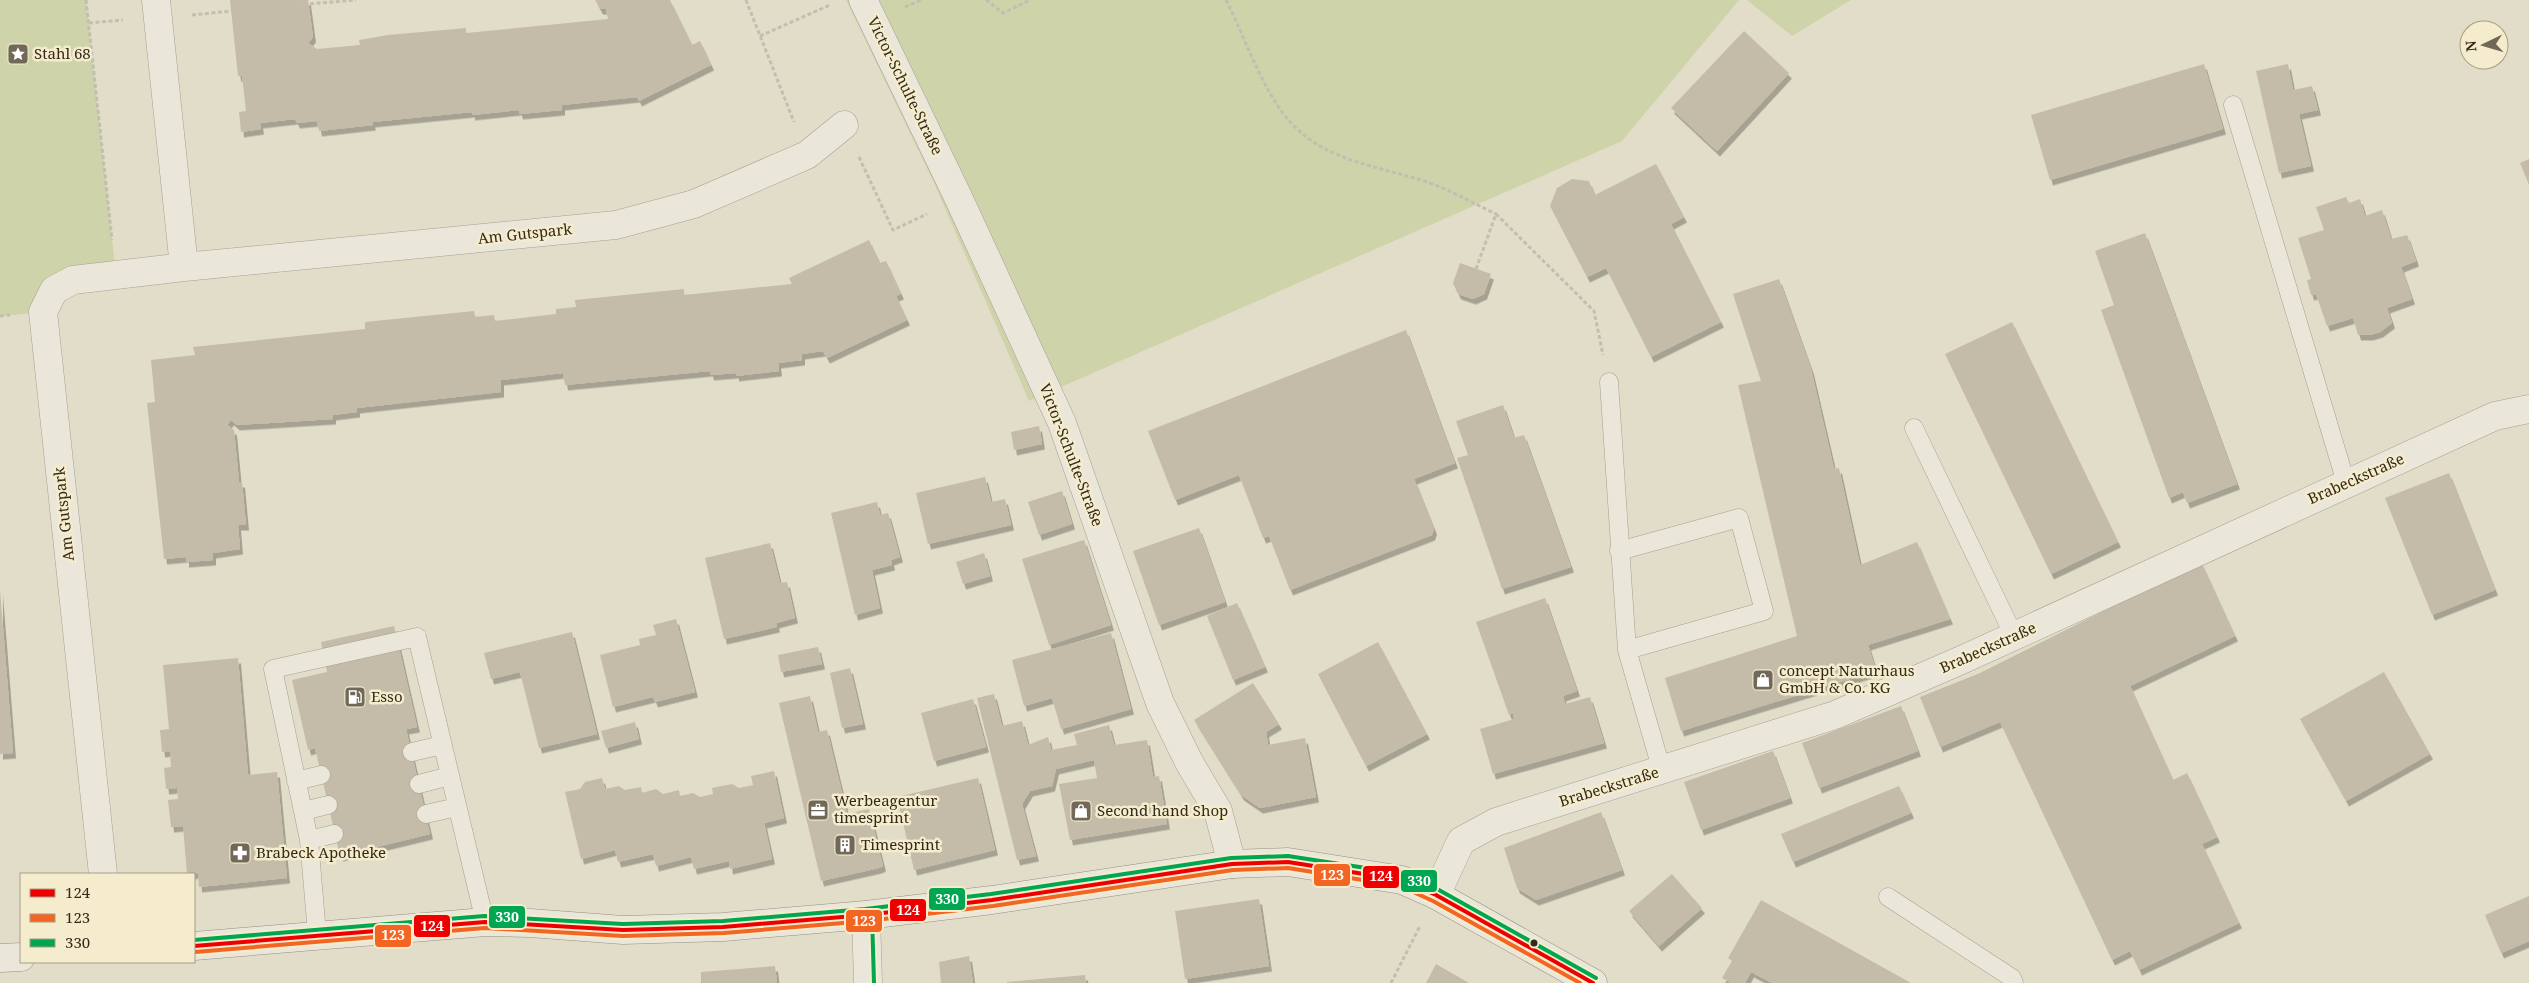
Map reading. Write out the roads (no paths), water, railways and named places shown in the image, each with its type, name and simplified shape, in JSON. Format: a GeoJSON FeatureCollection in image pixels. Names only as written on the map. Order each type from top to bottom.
{"type":"FeatureCollection","features":[{"type":"Feature","properties":{"kind":"street"},"geometry":{"type":"LineString","coordinates":[[156,0],[184,267]]}},
{"type":"Feature","properties":{"kind":"street","name":"Victor-Schulte-Straße"},"geometry":{"type":"LineString","coordinates":[[863,0],[959,199],[1062,423],[1160,703],[1189,762],[1218,811],[1232,864]]}},
{"type":"Feature","properties":{"kind":"street","name":"Am Gutspark"},"geometry":{"type":"LineString","coordinates":[[103,873],[43,312],[54,290],[73,280],[184,267],[616,225],[694,204],[807,155],[844,124]]}},
{"type":"Feature","properties":{"kind":"street","name":"Brabeckstraße"},"geometry":{"type":"LineString","coordinates":[[1436,895],[1461,841],[1496,822],[1835,715],[2014,636],[2495,416],[2529,409]]}},
{"type":"Feature","properties":{"kind":"street"},"geometry":{"type":"LineString","coordinates":[[195,946],[317,934],[485,922],[530,923],[623,930],[723,927],[866,915],[992,900],[1232,864],[1297,864],[1402,880],[1436,895],[1593,983]]}},
{"type":"Feature","properties":{"kind":"street"},"geometry":{"type":"LineString","coordinates":[[866,915],[868,983]]}},
{"type":"Feature","properties":{"kind":"street"},"geometry":{"type":"LineString","coordinates":[[0,958],[20,956]]}},
{"type":"Feature","properties":{"kind":"lane"},"geometry":{"type":"LineString","coordinates":[[2233,105],[2346,483]]}},
{"type":"Feature","properties":{"kind":"lane"},"geometry":{"type":"LineString","coordinates":[[1609,382],[1627,650],[1662,771]]}},
{"type":"Feature","properties":{"kind":"lane"},"geometry":{"type":"LineString","coordinates":[[1914,428],[2014,636]]}},
{"type":"Feature","properties":{"kind":"lane"},"geometry":{"type":"LineString","coordinates":[[1619,551],[1739,518],[1764,611],[1627,650]]}},
{"type":"Feature","properties":{"kind":"lane"},"geometry":{"type":"LineString","coordinates":[[317,934],[309,840],[273,669],[418,637],[485,922]]}},
{"type":"Feature","properties":{"kind":"lane"},"geometry":{"type":"LineString","coordinates":[[412,752],[442,745]]}},
{"type":"Feature","properties":{"kind":"lane"},"geometry":{"type":"LineString","coordinates":[[296,781],[321,775]]}},
{"type":"Feature","properties":{"kind":"lane"},"geometry":{"type":"LineString","coordinates":[[419,784],[450,776]]}},
{"type":"Feature","properties":{"kind":"lane"},"geometry":{"type":"LineString","coordinates":[[302,811],[328,805]]}},
{"type":"Feature","properties":{"kind":"lane"},"geometry":{"type":"LineString","coordinates":[[426,814],[457,807]]}},
{"type":"Feature","properties":{"kind":"lane"},"geometry":{"type":"LineString","coordinates":[[309,840],[334,834]]}},
{"type":"Feature","properties":{"kind":"lane"},"geometry":{"type":"LineString","coordinates":[[1888,897],[2012,978],[2014,983]]}},
{"type":"Feature","properties":{"kind":"place","name":"Stahl 68"},"geometry":{"type":"Point","coordinates":[18,54]}},
{"type":"Feature","properties":{"kind":"place","name":"concept Naturhaus GmbH & Co. KG"},"geometry":{"type":"Point","coordinates":[1763,680]}},
{"type":"Feature","properties":{"kind":"place","name":"Esso"},"geometry":{"type":"Point","coordinates":[355,697]}},
{"type":"Feature","properties":{"kind":"place","name":"Werbeagentur timesprint"},"geometry":{"type":"Point","coordinates":[818,810]}},
{"type":"Feature","properties":{"kind":"place","name":"Second hand Shop"},"geometry":{"type":"Point","coordinates":[1081,811]}},
{"type":"Feature","properties":{"kind":"place","name":"Timesprint"},"geometry":{"type":"Point","coordinates":[845,845]}},
{"type":"Feature","properties":{"kind":"place","name":"Brabeck Apotheke"},"geometry":{"type":"Point","coordinates":[240,853]}}]}
